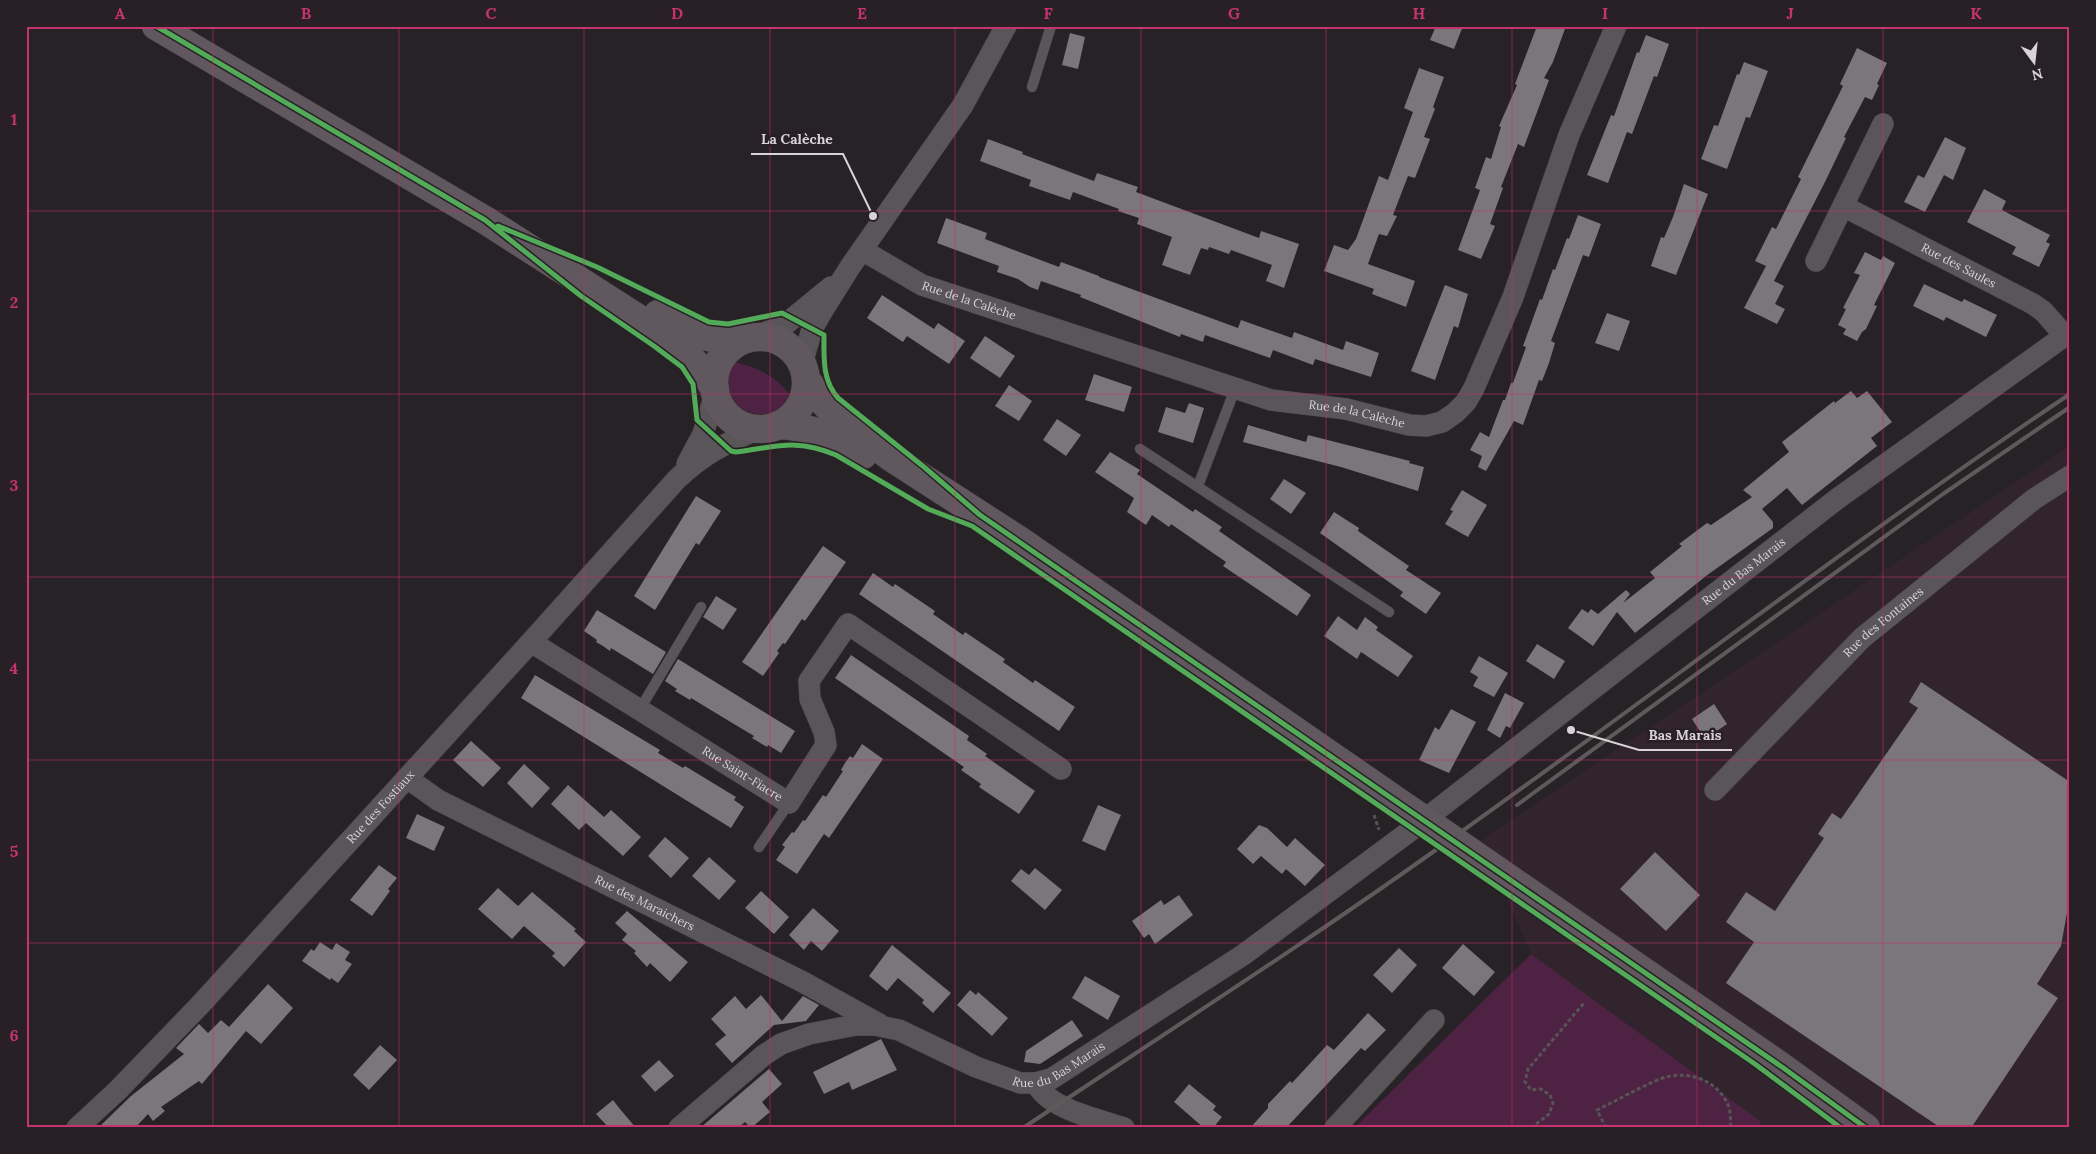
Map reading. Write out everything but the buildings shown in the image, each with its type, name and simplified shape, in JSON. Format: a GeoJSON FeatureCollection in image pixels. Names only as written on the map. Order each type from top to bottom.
{"type":"FeatureCollection","features":[{"type":"Feature","properties":{"kind":"main road"},"geometry":{"type":"LineString","coordinates":[[156,26],[485,220],[666,337],[698,365],[715,392],[723,411],[734,420],[746,427],[801,427],[824,434],[848,446],[895,475],[1774,1061],[1866,1128]]}},
{"type":"Feature","properties":{"kind":"main road"},"geometry":{"type":"LineString","coordinates":[[485,220],[595,278],[684,329],[706,337],[770,338],[783,343],[794,352],[804,372],[829,409],[863,437],[1019,540],[1755,1064],[1841,1128]]}},
{"type":"Feature","properties":{"kind":"main road"},"geometry":{"type":"LineString","coordinates":[[715,392],[714,376],[721,358],[730,348],[751,338]]}},
{"type":"Feature","properties":{"kind":"main road"},"geometry":{"type":"LineString","coordinates":[[769,427],[790,417],[799,406],[805,394],[804,372]]}},
{"type":"Feature","properties":{"kind":"street"},"geometry":{"type":"LineString","coordinates":[[804,372],[812,329],[856,259],[963,106],[1006,26]]}},
{"type":"Feature","properties":{"kind":"street","name":"Rue de la Calèche"},"geometry":{"type":"LineString","coordinates":[[856,259],[922,285],[1281,402],[1346,409],[1418,426],[1434,424],[1455,413],[1471,395],[1510,305],[1557,166],[1616,26]]}},
{"type":"Feature","properties":{"kind":"street"},"geometry":{"type":"LineString","coordinates":[[1816,261],[1883,124]]}},
{"type":"Feature","properties":{"kind":"street","name":"Rue des Saules"},"geometry":{"type":"LineString","coordinates":[[1843,206],[2033,304],[2067,334]]}},
{"type":"Feature","properties":{"kind":"street"},"geometry":{"type":"LineString","coordinates":[[751,338],[786,323],[834,285],[856,259]]}},
{"type":"Feature","properties":{"kind":"street","name":"Rue du Bas Marais"},"geometry":{"type":"LineString","coordinates":[[679,1128],[764,1055],[781,1044],[809,1034],[849,1026],[866,1024],[899,1030],[998,1076],[1020,1083],[1036,1083],[1057,1076],[1242,956],[1419,824],[1844,494],[2067,334]]}},
{"type":"Feature","properties":{"kind":"street","name":"Rue des Fostiaux"},"geometry":{"type":"LineString","coordinates":[[677,479],[697,448],[709,419],[715,392]]}},
{"type":"Feature","properties":{"kind":"street","name":"Rue des Fostiaux"},"geometry":{"type":"LineString","coordinates":[[77,1128],[118,1090],[200,1005],[677,479],[696,461],[713,450],[769,427]]}},
{"type":"Feature","properties":{"kind":"street","name":"Rue des Fontaines"},"geometry":{"type":"LineString","coordinates":[[1715,790],[1862,638],[2034,499],[2070,476]]}},
{"type":"Feature","properties":{"kind":"street","name":"Rue Saint-Fiacre"},"geometry":{"type":"LineString","coordinates":[[531,642],[790,802],[826,745],[824,732],[810,699],[809,681],[848,624],[1061,769]]}},
{"type":"Feature","properties":{"kind":"street","name":"Rue des Maraichers"},"geometry":{"type":"LineString","coordinates":[[407,778],[438,800],[792,976],[884,1026]]}},
{"type":"Feature","properties":{"kind":"street"},"geometry":{"type":"LineString","coordinates":[[1335,1128],[1434,1020]]}},
{"type":"Feature","properties":{"kind":"street"},"geometry":{"type":"LineString","coordinates":[[1036,1083],[1042,1093],[1059,1104],[1087,1116],[1124,1128]]}},
{"type":"Feature","properties":{"kind":"lane"},"geometry":{"type":"LineString","coordinates":[[1032,87],[1051,26]]}},
{"type":"Feature","properties":{"kind":"lane"},"geometry":{"type":"LineString","coordinates":[[1198,486],[1235,388]]}},
{"type":"Feature","properties":{"kind":"lane"},"geometry":{"type":"LineString","coordinates":[[1140,448],[1389,612]]}},
{"type":"Feature","properties":{"kind":"lane"},"geometry":{"type":"LineString","coordinates":[[640,709],[701,607]]}},
{"type":"Feature","properties":{"kind":"lane"},"geometry":{"type":"LineString","coordinates":[[760,847],[790,802]]}},
{"type":"Feature","properties":{"kind":"path"},"geometry":{"type":"LineString","coordinates":[[1531,1128],[1548,1114],[1553,1102],[1550,1096],[1541,1089],[1531,1090],[1525,1082],[1528,1069],[1584,1004]]}},
{"type":"Feature","properties":{"kind":"path"},"geometry":{"type":"LineString","coordinates":[[1606,1128],[1597,1110],[1662,1079],[1686,1076],[1702,1078],[1720,1091],[1729,1106],[1731,1128]]}},
{"type":"Feature","properties":{"kind":"shaded area"},"geometry":{"type":"Polygon","coordinates":[[[734,362],[766,373],[791,396],[781,408],[768,414],[756,414],[744,410],[735,402],[729,390],[728,377],[734,362]]]}},
{"type":"Feature","properties":{"kind":"shaded area"},"geometry":{"type":"Polygon","coordinates":[[[2070,446],[2070,1128],[1760,1128],[1759,1121],[1531,954],[1481,840],[2070,446]]]}},
{"type":"Feature","properties":{"kind":"shaded area"},"geometry":{"type":"Polygon","coordinates":[[[1531,954],[1760,1121],[1760,1128],[1354,1128],[1531,954]]]}},
{"type":"Feature","properties":{"kind":"railway"},"geometry":{"type":"LineString","coordinates":[[1023,1128],[1401,875],[1914,502],[2070,394]]}},
{"type":"Feature","properties":{"kind":"railway"},"geometry":{"type":"LineString","coordinates":[[1517,805],[1943,494],[2070,407]]}},
{"type":"Feature","properties":{"kind":"cycle path"},"geometry":{"type":"LineString","coordinates":[[156,26],[485,220],[581,296],[682,367],[693,384],[697,420],[731,451],[736,452],[786,445],[797,445],[822,450],[836,455],[928,509],[972,526],[1755,1064],[1841,1128]]}},
{"type":"Feature","properties":{"kind":"cycle path"},"geometry":{"type":"LineString","coordinates":[[498,226],[597,267],[709,322],[728,324],[782,313],[824,335],[825,368],[829,384],[838,398],[980,515],[1782,1067],[1866,1128]]}},
{"type":"Feature","properties":{"kind":"place","name":"La Calèche"},"geometry":{"type":"Point","coordinates":[873,216]}},
{"type":"Feature","properties":{"kind":"place","name":"Bas Marais"},"geometry":{"type":"Point","coordinates":[1571,730]}}]}
